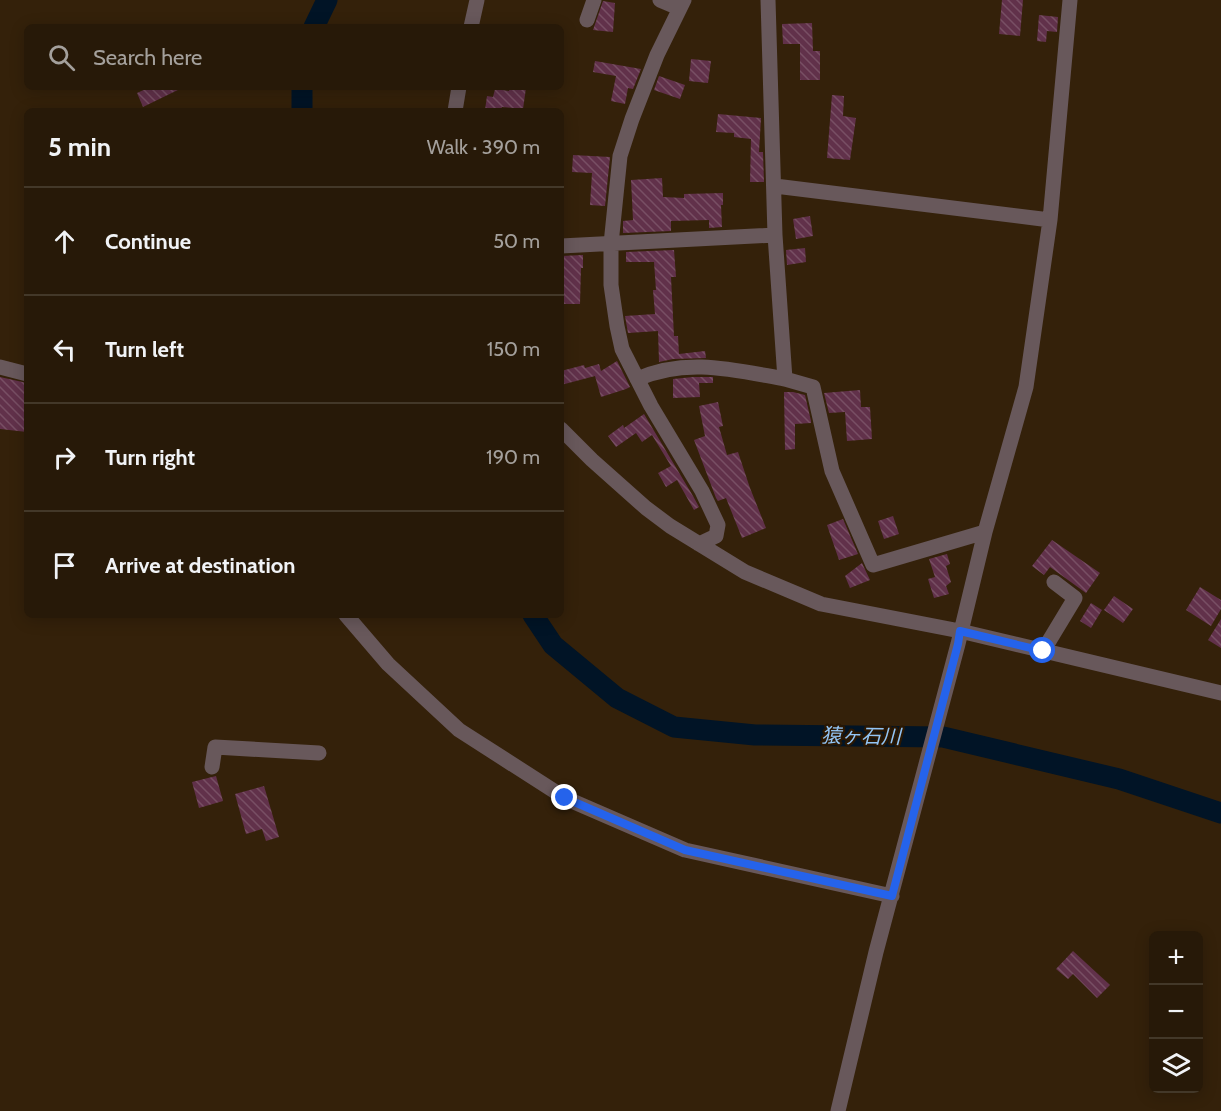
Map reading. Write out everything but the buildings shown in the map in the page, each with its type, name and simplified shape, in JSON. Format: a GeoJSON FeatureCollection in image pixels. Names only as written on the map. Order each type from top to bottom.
{"type":"FeatureCollection","features":[{"type":"Feature","properties":{"kind":"street"},"geometry":{"type":"LineString","coordinates":[[472,24],[477,0]]}},
{"type":"Feature","properties":{"kind":"street"},"geometry":{"type":"LineString","coordinates":[[587,20],[594,0]]}},
{"type":"Feature","properties":{"kind":"street"},"geometry":{"type":"LineString","coordinates":[[660,0],[682,4],[657,55],[620,156],[611,244],[611,285],[622,350],[651,406],[702,491],[718,525],[716,536],[699,544]]}},
{"type":"Feature","properties":{"kind":"street"},"geometry":{"type":"LineString","coordinates":[[768,0],[775,236],[785,379]]}},
{"type":"Feature","properties":{"kind":"street"},"geometry":{"type":"LineString","coordinates":[[838,1111],[861,1009],[985,532],[1026,387],[1050,220],[1070,0]]}},
{"type":"Feature","properties":{"kind":"street"},"geometry":{"type":"LineString","coordinates":[[456,108],[458,90]]}},
{"type":"Feature","properties":{"kind":"street"},"geometry":{"type":"LineString","coordinates":[[775,186],[1050,220]]}},
{"type":"Feature","properties":{"kind":"street"},"geometry":{"type":"LineString","coordinates":[[564,246],[775,236]]}},
{"type":"Feature","properties":{"kind":"street"},"geometry":{"type":"LineString","coordinates":[[637,379],[656,370],[715,366],[785,379],[813,387],[832,471],[873,565],[985,532]]}},
{"type":"Feature","properties":{"kind":"street"},"geometry":{"type":"LineString","coordinates":[[0,367],[24,373]]}},
{"type":"Feature","properties":{"kind":"street"},"geometry":{"type":"LineString","coordinates":[[564,432],[646,508],[699,544],[745,572],[821,603],[959,637],[1043,651],[1221,693]]}},
{"type":"Feature","properties":{"kind":"street"},"geometry":{"type":"LineString","coordinates":[[1043,651],[1075,598],[1054,582]]}},
{"type":"Feature","properties":{"kind":"street"},"geometry":{"type":"LineString","coordinates":[[349,618],[388,664],[459,730],[565,798],[685,850],[892,896]]}},
{"type":"Feature","properties":{"kind":"street"},"geometry":{"type":"LineString","coordinates":[[212,767],[215,747],[319,753]]}},
{"type":"Feature","properties":{"kind":"waterway","name":"猿ヶ石川"},"geometry":{"type":"LineString","coordinates":[[315,24],[327,0]]}},
{"type":"Feature","properties":{"kind":"waterway","name":"猿ヶ石川"},"geometry":{"type":"LineString","coordinates":[[302,90],[302,108]]}},
{"type":"Feature","properties":{"kind":"waterway","name":"猿ヶ石川"},"geometry":{"type":"LineString","coordinates":[[535,618],[553,645],[617,698],[674,727],[755,735],[943,737],[1119,779],[1221,813]]}},
{"type":"Feature","properties":{"kind":"route"},"geometry":{"type":"LineString","coordinates":[[565,798],[685,850],[892,896],[960,631],[1043,651]]}}]}
